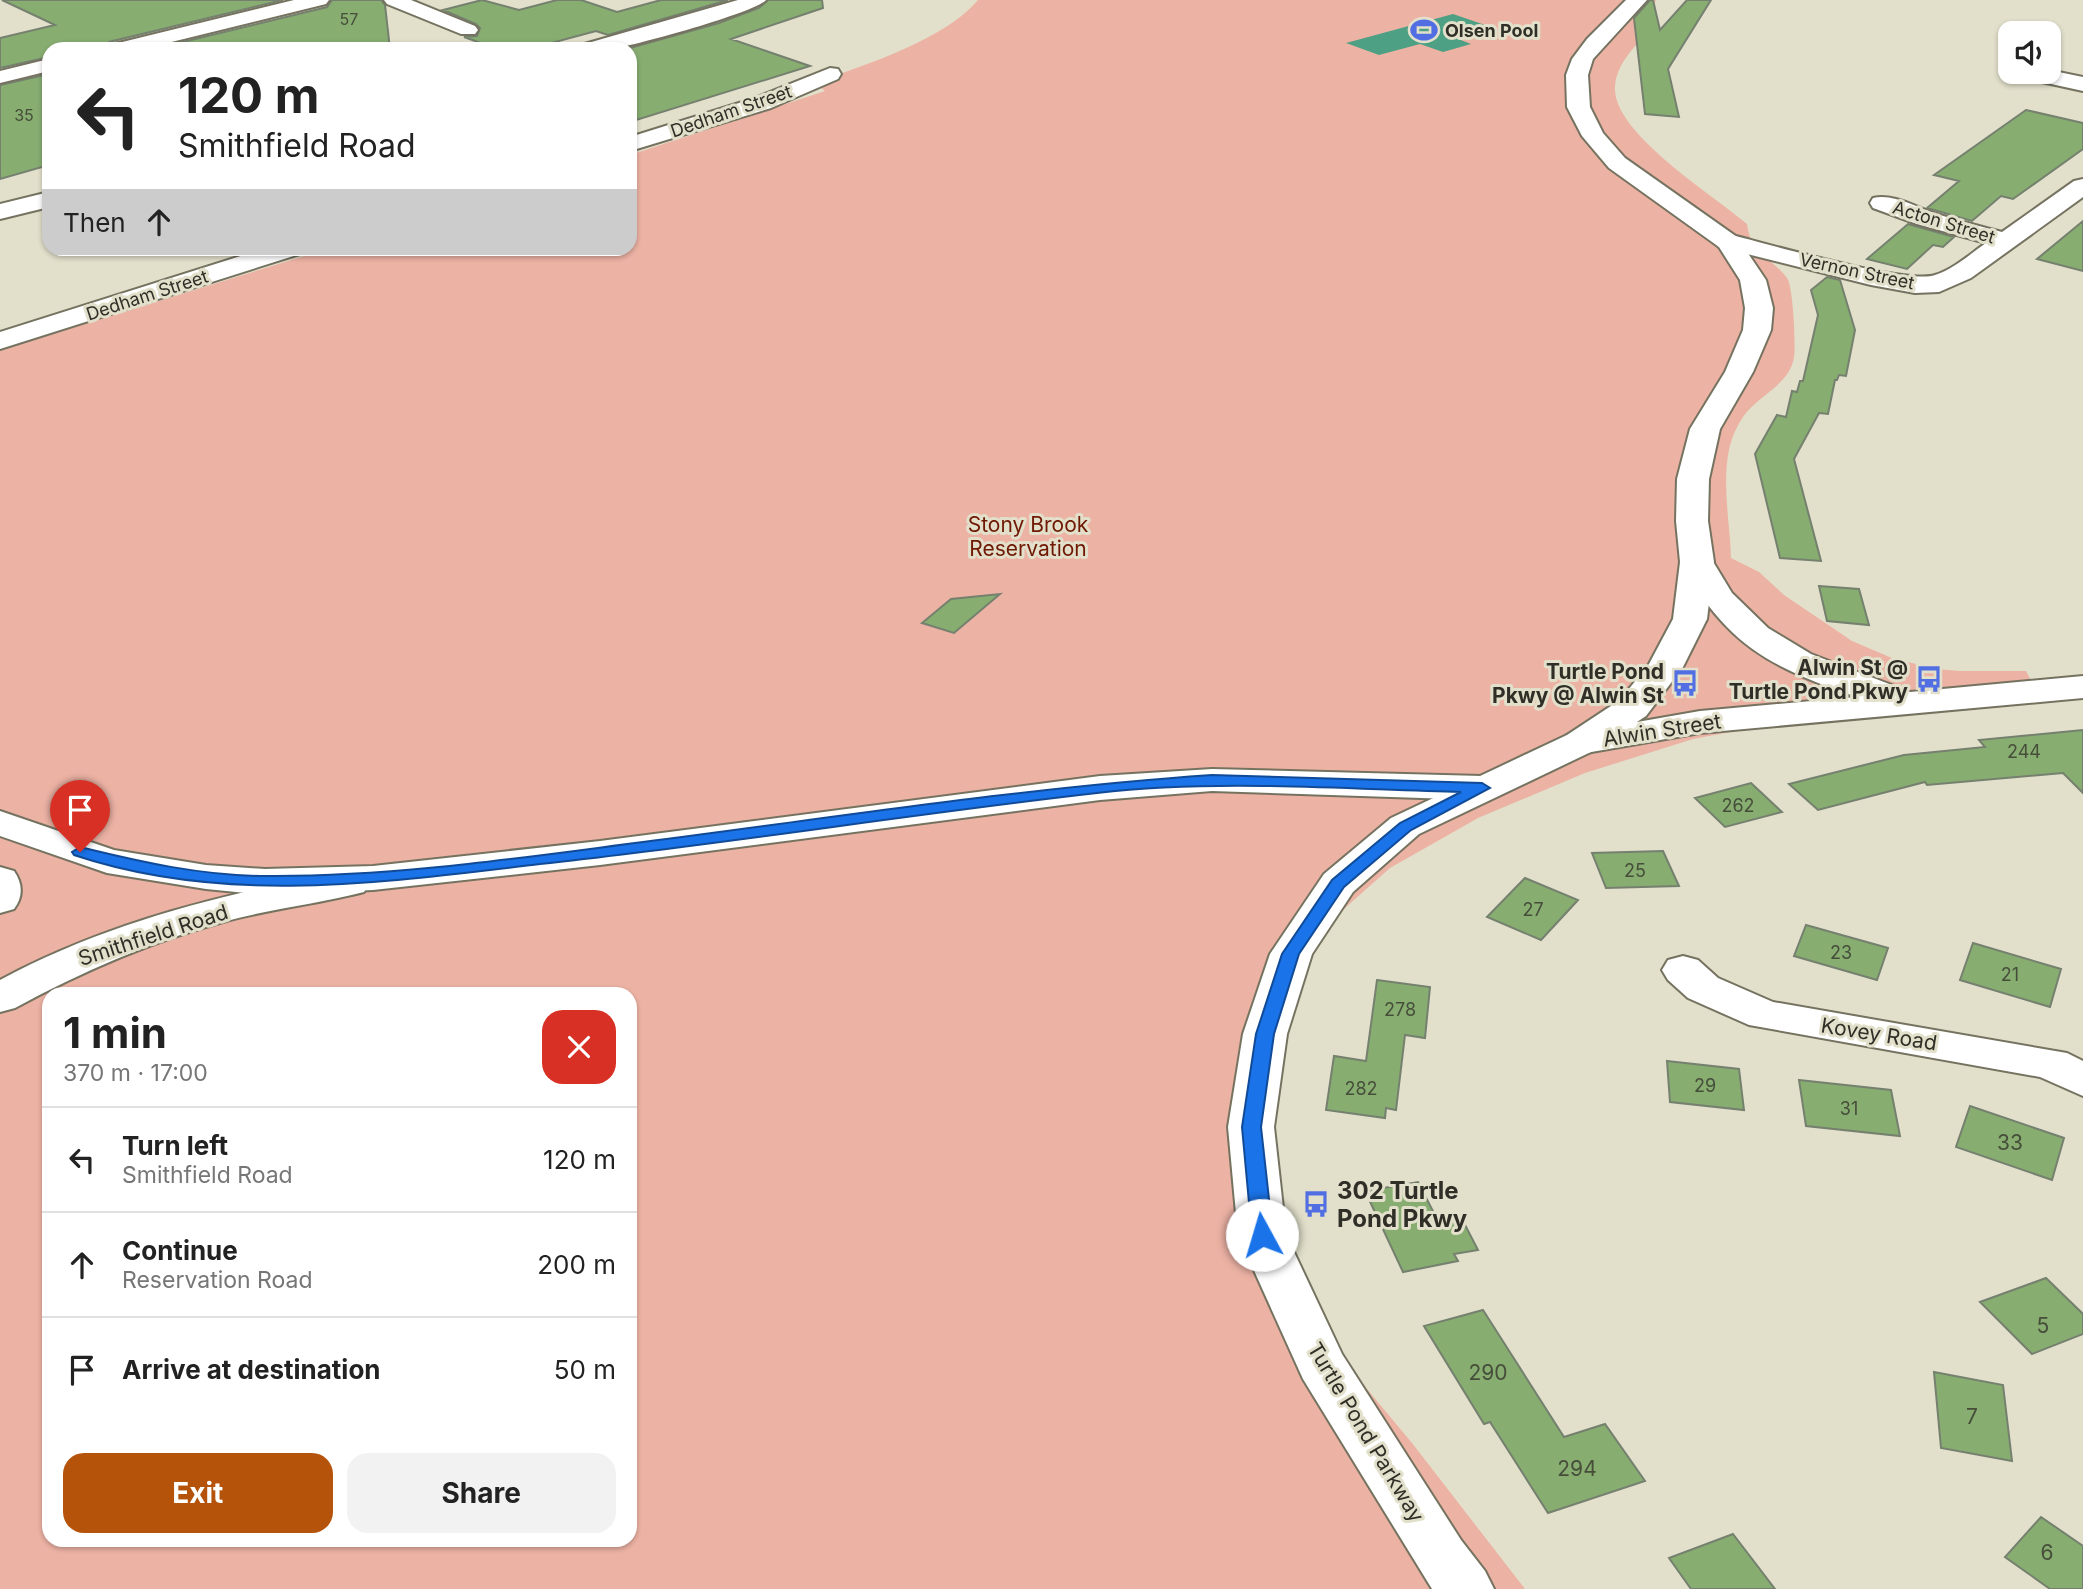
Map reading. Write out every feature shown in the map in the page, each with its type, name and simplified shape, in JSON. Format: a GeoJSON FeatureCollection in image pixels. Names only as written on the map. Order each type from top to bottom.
{"type":"FeatureCollection","features":[{"type":"Feature","properties":{"kind":"street"},"geometry":{"type":"LineString","coordinates":[[147,42],[319,0]]}},
{"type":"Feature","properties":{"kind":"street"},"geometry":{"type":"LineString","coordinates":[[394,0],[468,30]]}},
{"type":"Feature","properties":{"kind":"street"},"geometry":{"type":"LineString","coordinates":[[614,42],[728,11],[755,0]]}},
{"type":"Feature","properties":{"kind":"street","name":"Turtle Pond Parkway"},"geometry":{"type":"LineString","coordinates":[[1465,1589],[1441,1557],[1321,1364],[1262,1235],[1251,1127],[1265,1034],[1291,954],[1338,883],[1405,826],[1580,743],[1633,708],[1671,659],[1690,619],[1697,562],[1692,521],[1693,479],[1705,429],[1739,372],[1757,330],[1759,308],[1753,281],[1728,242],[1610,156],[1587,126],[1574,94],[1579,66],[1593,44],[1637,0]]}},
{"type":"Feature","properties":{"kind":"street"},"geometry":{"type":"LineString","coordinates":[[190,32],[212,42]]}},
{"type":"Feature","properties":{"kind":"street"},"geometry":{"type":"LineString","coordinates":[[0,77],[42,67]]}},
{"type":"Feature","properties":{"kind":"street","name":"Dedham Street"},"geometry":{"type":"LineString","coordinates":[[637,142],[763,103],[830,74]]}},
{"type":"Feature","properties":{"kind":"street","name":"Vernon Street"},"geometry":{"type":"LineString","coordinates":[[1728,242],[1871,277],[1915,285],[1939,284],[1962,272],[2083,186]]}},
{"type":"Feature","properties":{"kind":"street"},"geometry":{"type":"LineString","coordinates":[[0,212],[42,200]]}},
{"type":"Feature","properties":{"kind":"street","name":"Acton Street"},"geometry":{"type":"LineString","coordinates":[[1882,203],[1926,219],[2006,241]]}},
{"type":"Feature","properties":{"kind":"street","name":"Dedham Street"},"geometry":{"type":"LineString","coordinates":[[0,341],[269,256]]}},
{"type":"Feature","properties":{"kind":"street","name":"Alwin Street"},"geometry":{"type":"LineString","coordinates":[[1697,562],[1726,607],[1769,645],[1802,664],[1910,702]]}},
{"type":"Feature","properties":{"kind":"street","name":"Alwin Street"},"geometry":{"type":"LineString","coordinates":[[1580,743],[1700,722],[2083,687]]}},
{"type":"Feature","properties":{"kind":"street","name":"Smithfield Road"},"geometry":{"type":"LineString","coordinates":[[0,998],[38,977],[100,949],[193,917],[373,878],[600,853],[1100,788],[1212,780],[1482,788]]}},
{"type":"Feature","properties":{"kind":"street"},"geometry":{"type":"LineString","coordinates":[[0,823],[107,861],[206,877],[265,882],[373,878]]}},
{"type":"Feature","properties":{"kind":"street"},"geometry":{"type":"LineString","coordinates":[[0,880],[0,900]]}},
{"type":"Feature","properties":{"kind":"street","name":"Kovey Road"},"geometry":{"type":"LineString","coordinates":[[1683,970],[1703,988],[1764,1015],[2050,1064],[2083,1080]]}},
{"type":"Feature","properties":{"kind":"green space","name":"Stony Brook Reservation"},"geometry":{"type":"Polygon","coordinates":[[[978,0],[1656,0],[1652,9],[1659,21],[1631,51],[1616,77],[1618,105],[1647,143],[1747,224],[1752,242],[1787,278],[1791,292],[1795,341],[1791,367],[1780,383],[1743,417],[1734,432],[1729,449],[1726,486],[1731,558],[1759,572],[1784,595],[1852,641],[1892,658],[1936,669],[2026,671],[2041,700],[1800,719],[1693,739],[1585,773],[1478,818],[1390,868],[1327,924],[1286,986],[1235,1136],[1305,1315],[1412,1443],[1525,1589],[0,1589],[0,350],[304,256],[637,256],[637,153],[825,91],[815,83],[903,50],[945,27],[978,0]]]}},
{"type":"Feature","properties":{"kind":"shaded area"},"geometry":{"type":"Polygon","coordinates":[[[1453,14],[1485,25],[1448,35],[1471,44],[1443,52],[1420,44],[1379,55],[1346,43],[1453,14]]]}},
{"type":"Feature","properties":{"kind":"building"},"geometry":{"type":"Polygon","coordinates":[[[2,0],[283,0],[109,42],[42,42],[42,59],[0,68],[0,38],[55,25],[2,0]]]}},
{"type":"Feature","properties":{"kind":"building"},"geometry":{"type":"Polygon","coordinates":[[[332,0],[381,0],[385,5],[389,42],[183,42],[327,7],[332,0]]]}},
{"type":"Feature","properties":{"kind":"building"},"geometry":{"type":"Polygon","coordinates":[[[482,0],[519,10],[557,0],[581,0],[617,12],[661,0],[728,0],[608,35],[596,31],[555,42],[478,42],[464,37],[477,36],[480,28],[476,24],[443,10],[482,0]]]}},
{"type":"Feature","properties":{"kind":"building"},"geometry":{"type":"Polygon","coordinates":[[[768,0],[822,0],[823,8],[731,39],[810,66],[637,120],[637,46],[719,23],[759,8],[768,0]]]}},
{"type":"Feature","properties":{"kind":"building"},"geometry":{"type":"Polygon","coordinates":[[[1653,0],[1660,30],[1687,0],[1711,0],[1668,69],[1679,117],[1645,114],[1634,18],[1653,0]]]}},
{"type":"Feature","properties":{"kind":"building"},"geometry":{"type":"Polygon","coordinates":[[[42,76],[42,167],[0,179],[0,85],[42,76]]]}},
{"type":"Feature","properties":{"kind":"building"},"geometry":{"type":"Polygon","coordinates":[[[2026,110],[2083,123],[2083,149],[2013,199],[2001,196],[1972,221],[1927,208],[1959,181],[1934,175],[2026,110]]]}},
{"type":"Feature","properties":{"kind":"building"},"geometry":{"type":"Polygon","coordinates":[[[2083,221],[2083,271],[2037,259],[2083,221]]]}},
{"type":"Feature","properties":{"kind":"building"},"geometry":{"type":"Polygon","coordinates":[[[1908,224],[1954,237],[1943,247],[1933,245],[1907,269],[1867,259],[1908,224]]]}},
{"type":"Feature","properties":{"kind":"building"},"geometry":{"type":"Polygon","coordinates":[[[1827,277],[1840,280],[1855,330],[1846,376],[1839,375],[1835,380],[1828,414],[1819,413],[1794,459],[1821,561],[1780,558],[1755,454],[1777,415],[1786,417],[1792,391],[1797,392],[1800,381],[1803,381],[1818,315],[1811,290],[1827,277]]]}},
{"type":"Feature","properties":{"kind":"building"},"geometry":{"type":"Polygon","coordinates":[[[1819,586],[1859,589],[1869,625],[1827,621],[1819,586]]]}},
{"type":"Feature","properties":{"kind":"building"},"geometry":{"type":"Polygon","coordinates":[[[1000,594],[954,633],[922,623],[951,599],[1000,594]]]}},
{"type":"Feature","properties":{"kind":"building"},"geometry":{"type":"Polygon","coordinates":[[[2083,730],[2083,793],[2063,773],[1927,785],[1925,782],[1818,810],[1789,784],[1904,755],[1985,747],[1979,740],[2083,730]]]}},
{"type":"Feature","properties":{"kind":"building"},"geometry":{"type":"Polygon","coordinates":[[[1751,783],[1782,812],[1725,827],[1695,798],[1751,783]]]}},
{"type":"Feature","properties":{"kind":"building"},"geometry":{"type":"Polygon","coordinates":[[[1663,851],[1679,886],[1606,888],[1592,853],[1663,851]]]}},
{"type":"Feature","properties":{"kind":"building"},"geometry":{"type":"Polygon","coordinates":[[[1525,878],[1578,900],[1541,940],[1487,917],[1525,878]]]}},
{"type":"Feature","properties":{"kind":"building"},"geometry":{"type":"Polygon","coordinates":[[[1806,925],[1888,948],[1877,980],[1794,956],[1806,925]]]}},
{"type":"Feature","properties":{"kind":"building"},"geometry":{"type":"Polygon","coordinates":[[[1973,943],[2061,969],[2050,1007],[1960,980],[1973,943]]]}},
{"type":"Feature","properties":{"kind":"building"},"geometry":{"type":"Polygon","coordinates":[[[1377,980],[1430,987],[1425,1038],[1405,1035],[1396,1110],[1386,1108],[1385,1118],[1326,1110],[1334,1056],[1366,1061],[1377,980]]]}},
{"type":"Feature","properties":{"kind":"building"},"geometry":{"type":"Polygon","coordinates":[[[1667,1061],[1739,1069],[1744,1110],[1670,1102],[1667,1061]]]}},
{"type":"Feature","properties":{"kind":"building"},"geometry":{"type":"Polygon","coordinates":[[[1799,1080],[1891,1090],[1900,1136],[1806,1126],[1799,1080]]]}},
{"type":"Feature","properties":{"kind":"building"},"geometry":{"type":"Polygon","coordinates":[[[1970,1106],[2064,1138],[2052,1180],[1956,1147],[1970,1106]]]}},
{"type":"Feature","properties":{"kind":"building"},"geometry":{"type":"Polygon","coordinates":[[[1418,1182],[1438,1221],[1461,1217],[1478,1250],[1454,1254],[1458,1261],[1403,1272],[1365,1191],[1418,1182]]]}},
{"type":"Feature","properties":{"kind":"building"},"geometry":{"type":"Polygon","coordinates":[[[2046,1278],[2083,1314],[2083,1334],[2032,1354],[1980,1302],[2046,1278]]]}},
{"type":"Feature","properties":{"kind":"building"},"geometry":{"type":"Polygon","coordinates":[[[1483,1310],[1564,1437],[1605,1424],[1645,1481],[1548,1513],[1490,1422],[1484,1424],[1424,1326],[1483,1310]]]}},
{"type":"Feature","properties":{"kind":"building"},"geometry":{"type":"Polygon","coordinates":[[[1934,1372],[2003,1385],[2012,1461],[1941,1448],[1934,1372]]]}},
{"type":"Feature","properties":{"kind":"building"},"geometry":{"type":"Polygon","coordinates":[[[2041,1517],[2083,1546],[2083,1589],[2050,1589],[2005,1557],[2041,1517]]]}},
{"type":"Feature","properties":{"kind":"building"},"geometry":{"type":"Polygon","coordinates":[[[1733,1534],[1775,1589],[1691,1589],[1669,1558],[1733,1534]]]}},
{"type":"Feature","properties":{"kind":"place","name":"Olsen Pool"},"geometry":{"type":"Point","coordinates":[1424,30]}},
{"type":"Feature","properties":{"kind":"place","name":"Alwin St @ Turtle Pond Pkwy"},"geometry":{"type":"Point","coordinates":[1929,679]}},
{"type":"Feature","properties":{"kind":"place","name":"Turtle Pond Pkwy @ Alwin St"},"geometry":{"type":"Point","coordinates":[1685,683]}},
{"type":"Feature","properties":{"kind":"place","name":"302 Turtle Pond Pkwy"},"geometry":{"type":"Point","coordinates":[1316,1204]}},
{"type":"Feature","properties":{"kind":"route"},"geometry":{"type":"LineString","coordinates":[[80,852],[107,861],[206,877],[265,882],[373,878],[600,853],[802,824],[1100,788],[1212,780],[1482,788],[1405,826],[1338,883],[1291,954],[1265,1034],[1251,1127],[1262,1235]]}}]}
